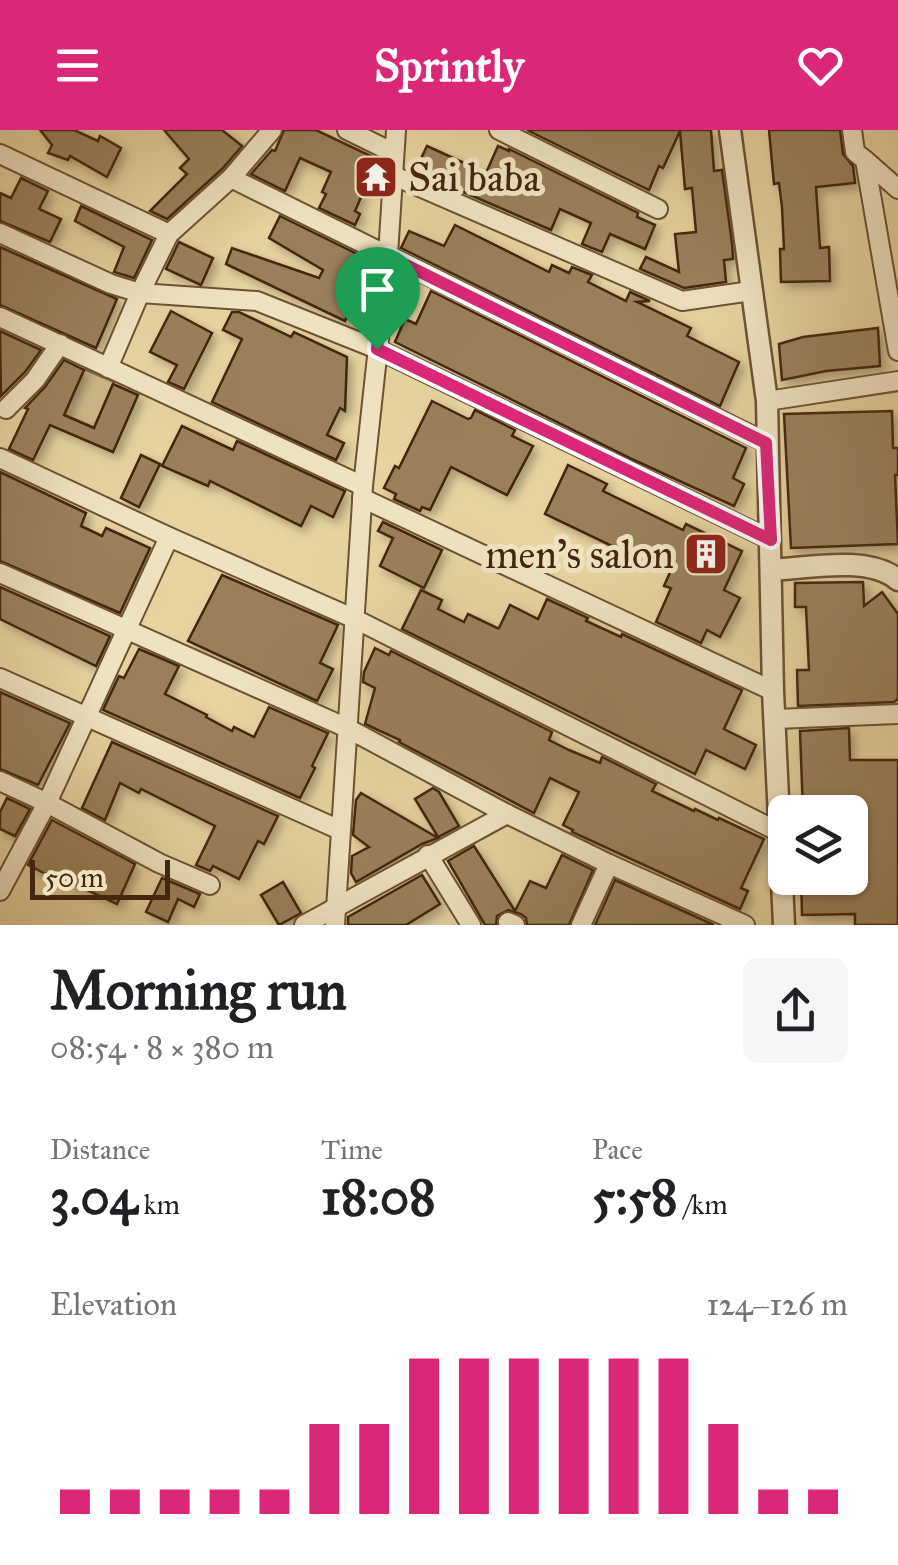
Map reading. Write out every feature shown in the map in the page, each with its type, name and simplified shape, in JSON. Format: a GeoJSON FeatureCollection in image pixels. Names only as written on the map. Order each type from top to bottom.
{"type":"FeatureCollection","features":[{"type":"Feature","properties":{"kind":"street"},"geometry":{"type":"LineString","coordinates":[[108,368],[169,234],[231,178],[272,130]]}},
{"type":"Feature","properties":{"kind":"street"},"geometry":{"type":"LineString","coordinates":[[347,130],[394,154]]}},
{"type":"Feature","properties":{"kind":"street"},"geometry":{"type":"LineString","coordinates":[[335,916],[362,492],[388,256],[396,130]]}},
{"type":"Feature","properties":{"kind":"street"},"geometry":{"type":"LineString","coordinates":[[499,130],[658,209]]}},
{"type":"Feature","properties":{"kind":"street"},"geometry":{"type":"LineString","coordinates":[[730,130],[767,401],[778,795]]}},
{"type":"Feature","properties":{"kind":"street"},"geometry":{"type":"LineString","coordinates":[[852,130],[855,152],[898,190]]}},
{"type":"Feature","properties":{"kind":"street"},"geometry":{"type":"LineString","coordinates":[[0,154],[169,234]]}},
{"type":"Feature","properties":{"kind":"street"},"geometry":{"type":"LineString","coordinates":[[865,160],[898,352]]}},
{"type":"Feature","properties":{"kind":"street"},"geometry":{"type":"LineString","coordinates":[[392,176],[682,302],[752,291]]}},
{"type":"Feature","properties":{"kind":"street"},"geometry":{"type":"LineString","coordinates":[[231,178],[766,443]]}},
{"type":"Feature","properties":{"kind":"street"},"geometry":{"type":"LineString","coordinates":[[0,233],[140,294],[257,301],[377,349],[771,540]]}},
{"type":"Feature","properties":{"kind":"street"},"geometry":{"type":"LineString","coordinates":[[0,317],[773,691]]}},
{"type":"Feature","properties":{"kind":"street"},"geometry":{"type":"LineString","coordinates":[[2,413],[35,380],[60,344]]}},
{"type":"Feature","properties":{"kind":"street"},"geometry":{"type":"LineString","coordinates":[[767,401],[898,381]]}},
{"type":"Feature","properties":{"kind":"street"},"geometry":{"type":"LineString","coordinates":[[0,458],[354,619],[768,826]]}},
{"type":"Feature","properties":{"kind":"street"},"geometry":{"type":"LineString","coordinates":[[0,891],[47,803],[169,538]]}},
{"type":"Feature","properties":{"kind":"street"},"geometry":{"type":"LineString","coordinates":[[770,570],[858,564],[894,575],[898,580]]}},
{"type":"Feature","properties":{"kind":"street"},"geometry":{"type":"LineString","coordinates":[[0,573],[347,728],[507,814],[745,925]]}},
{"type":"Feature","properties":{"kind":"street"},"geometry":{"type":"LineString","coordinates":[[0,678],[340,830]]}},
{"type":"Feature","properties":{"kind":"street"},"geometry":{"type":"LineString","coordinates":[[776,719],[898,714]]}},
{"type":"Feature","properties":{"kind":"street"},"geometry":{"type":"LineString","coordinates":[[0,780],[210,884]]}},
{"type":"Feature","properties":{"kind":"street"},"geometry":{"type":"LineString","coordinates":[[304,925],[335,916],[428,855],[507,814]]}},
{"type":"Feature","properties":{"kind":"street"},"geometry":{"type":"LineString","coordinates":[[428,855],[472,925]]}},
{"type":"Feature","properties":{"kind":"street"},"geometry":{"type":"LineString","coordinates":[[581,925],[609,864]]}},
{"type":"Feature","properties":{"kind":"street"},"geometry":{"type":"LineString","coordinates":[[782,895],[784,925]]}},
{"type":"Feature","properties":{"kind":"shaded area"},"geometry":{"type":"Polygon","coordinates":[[[84,369],[114,382],[94,428],[64,415],[84,369]]]}},
{"type":"Feature","properties":{"kind":"building"},"geometry":{"type":"Polygon","coordinates":[[[40,130],[74,130],[98,141],[100,136],[121,148],[107,177],[70,156],[68,160],[48,153],[52,145],[40,130]]]}},
{"type":"Feature","properties":{"kind":"building"},"geometry":{"type":"Polygon","coordinates":[[[164,130],[222,130],[242,146],[167,219],[150,211],[187,174],[180,168],[189,159],[164,130]]]}},
{"type":"Feature","properties":{"kind":"building"},"geometry":{"type":"Polygon","coordinates":[[[284,130],[316,130],[373,157],[358,191],[363,193],[355,211],[360,214],[355,225],[319,208],[331,172],[300,158],[285,191],[251,174],[275,151],[284,130]]]}},
{"type":"Feature","properties":{"kind":"building"},"geometry":{"type":"Polygon","coordinates":[[[527,130],[711,130],[714,171],[722,170],[732,243],[733,259],[724,260],[726,282],[684,288],[640,269],[646,257],[679,272],[675,234],[696,232],[692,188],[685,189],[680,131],[649,190],[527,130]]]}},
{"type":"Feature","properties":{"kind":"building"},"geometry":{"type":"Polygon","coordinates":[[[769,130],[840,130],[843,154],[853,166],[855,183],[816,187],[820,248],[829,247],[830,281],[781,282],[782,207],[779,183],[774,184],[769,130]]]}},
{"type":"Feature","properties":{"kind":"building"},"geometry":{"type":"Polygon","coordinates":[[[427,146],[486,173],[498,146],[509,149],[655,225],[645,249],[610,234],[602,252],[582,244],[591,223],[560,209],[551,230],[415,171],[427,146]]]}},
{"type":"Feature","properties":{"kind":"building"},"geometry":{"type":"Polygon","coordinates":[[[21,178],[48,191],[39,209],[61,219],[50,242],[0,221],[0,193],[11,198],[21,178]]]}},
{"type":"Feature","properties":{"kind":"building"},"geometry":{"type":"Polygon","coordinates":[[[81,206],[152,240],[134,278],[114,272],[124,247],[75,221],[81,206]]]}},
{"type":"Feature","properties":{"kind":"building"},"geometry":{"type":"Polygon","coordinates":[[[280,216],[361,256],[346,289],[357,294],[345,321],[226,264],[232,248],[319,278],[323,270],[269,238],[280,216]]]}},
{"type":"Feature","properties":{"kind":"building"},"geometry":{"type":"Polygon","coordinates":[[[455,225],[549,272],[552,265],[569,273],[572,267],[592,275],[588,282],[626,301],[630,292],[650,301],[637,302],[691,328],[687,336],[739,362],[720,406],[401,248],[409,231],[444,246],[455,225]]]}},
{"type":"Feature","properties":{"kind":"building"},"geometry":{"type":"Polygon","coordinates":[[[179,242],[213,258],[201,285],[166,269],[179,242]]]}},
{"type":"Feature","properties":{"kind":"building"},"geometry":{"type":"Polygon","coordinates":[[[0,247],[117,299],[96,348],[0,305],[0,247]]]}},
{"type":"Feature","properties":{"kind":"building"},"geometry":{"type":"Polygon","coordinates":[[[431,291],[746,448],[733,478],[744,484],[734,506],[395,342],[405,319],[416,324],[431,291]]]}},
{"type":"Feature","properties":{"kind":"building"},"geometry":{"type":"Polygon","coordinates":[[[171,311],[212,333],[184,389],[168,382],[177,365],[150,352],[171,311]]]}},
{"type":"Feature","properties":{"kind":"building"},"geometry":{"type":"Polygon","coordinates":[[[232,312],[291,337],[294,332],[347,357],[345,411],[340,408],[327,435],[344,443],[336,460],[212,402],[242,339],[223,330],[232,312]]]}},
{"type":"Feature","properties":{"kind":"building"},"geometry":{"type":"Polygon","coordinates":[[[878,328],[880,366],[782,380],[779,344],[803,337],[878,328]]]}},
{"type":"Feature","properties":{"kind":"building"},"geometry":{"type":"Polygon","coordinates":[[[0,331],[41,350],[1,396],[0,331]]]}},
{"type":"Feature","properties":{"kind":"building"},"geometry":{"type":"Polygon","coordinates":[[[64,360],[84,370],[64,415],[94,428],[113,384],[138,395],[113,452],[50,425],[33,460],[9,449],[28,409],[25,408],[64,360]]]}},
{"type":"Feature","properties":{"kind":"building"},"geometry":{"type":"Polygon","coordinates":[[[432,401],[468,419],[475,410],[515,430],[512,436],[533,446],[507,495],[451,467],[430,510],[422,507],[420,511],[394,499],[396,494],[384,488],[395,466],[399,468],[432,401]]]}},
{"type":"Feature","properties":{"kind":"building"},"geometry":{"type":"Polygon","coordinates":[[[892,411],[893,448],[898,448],[898,544],[791,548],[784,414],[892,411]]]}},
{"type":"Feature","properties":{"kind":"building"},"geometry":{"type":"Polygon","coordinates":[[[182,426],[233,450],[237,441],[345,491],[333,517],[311,506],[301,526],[210,481],[208,486],[162,466],[182,426]]]}},
{"type":"Feature","properties":{"kind":"building"},"geometry":{"type":"Polygon","coordinates":[[[141,455],[160,464],[139,507],[121,498],[141,455]]]}},
{"type":"Feature","properties":{"kind":"building"},"geometry":{"type":"Polygon","coordinates":[[[568,465],[607,484],[603,491],[683,530],[686,524],[742,551],[724,590],[740,598],[720,637],[707,630],[701,643],[656,622],[671,588],[664,586],[675,561],[645,546],[639,559],[545,514],[568,465]]]}},
{"type":"Feature","properties":{"kind":"building"},"geometry":{"type":"Polygon","coordinates":[[[0,472],[86,513],[81,526],[102,536],[106,528],[150,548],[120,613],[0,561],[0,472]]]}},
{"type":"Feature","properties":{"kind":"building"},"geometry":{"type":"Polygon","coordinates":[[[383,522],[442,550],[424,588],[380,566],[393,538],[378,531],[383,522]]]}},
{"type":"Feature","properties":{"kind":"building"},"geometry":{"type":"Polygon","coordinates":[[[222,575],[338,625],[320,663],[333,669],[317,701],[188,641],[222,575]]]}},
{"type":"Feature","properties":{"kind":"building"},"geometry":{"type":"Polygon","coordinates":[[[863,582],[864,606],[882,592],[898,614],[898,699],[798,706],[797,670],[809,670],[806,607],[795,607],[795,583],[863,582]]]}},
{"type":"Feature","properties":{"kind":"building"},"geometry":{"type":"Polygon","coordinates":[[[0,587],[110,636],[96,666],[0,619],[0,587]]]}},
{"type":"Feature","properties":{"kind":"building"},"geometry":{"type":"Polygon","coordinates":[[[421,590],[442,600],[438,609],[464,622],[468,614],[497,628],[510,605],[538,619],[547,599],[588,618],[586,621],[742,690],[724,729],[756,745],[745,769],[706,750],[695,774],[402,629],[421,590]]]}},
{"type":"Feature","properties":{"kind":"building"},"geometry":{"type":"Polygon","coordinates":[[[375,648],[389,655],[391,651],[552,732],[549,740],[569,750],[600,763],[602,757],[656,784],[652,791],[764,839],[741,888],[748,891],[740,909],[572,832],[563,825],[579,792],[550,778],[534,813],[365,724],[375,688],[363,682],[364,672],[375,648]]]}},
{"type":"Feature","properties":{"kind":"building"},"geometry":{"type":"Polygon","coordinates":[[[139,649],[179,666],[165,694],[232,731],[234,727],[254,737],[269,707],[328,733],[300,798],[103,710],[119,676],[124,678],[139,649]]]}},
{"type":"Feature","properties":{"kind":"building"},"geometry":{"type":"Polygon","coordinates":[[[0,692],[70,723],[38,785],[0,769],[0,692]]]}},
{"type":"Feature","properties":{"kind":"building"},"geometry":{"type":"Polygon","coordinates":[[[849,728],[850,760],[898,760],[898,925],[855,925],[855,914],[802,915],[801,895],[868,895],[868,795],[802,795],[800,731],[849,728]]]}},
{"type":"Feature","properties":{"kind":"building"},"geometry":{"type":"Polygon","coordinates":[[[112,742],[278,816],[264,844],[258,841],[239,879],[213,866],[210,871],[196,865],[215,826],[141,789],[139,793],[120,783],[105,820],[82,808],[112,742]]]}},
{"type":"Feature","properties":{"kind":"building"},"geometry":{"type":"Polygon","coordinates":[[[433,788],[459,826],[438,837],[415,799],[433,788]]]}},
{"type":"Feature","properties":{"kind":"building"},"geometry":{"type":"Polygon","coordinates":[[[361,793],[438,838],[356,882],[351,873],[352,856],[369,847],[353,835],[356,800],[361,793]]]}},
{"type":"Feature","properties":{"kind":"building"},"geometry":{"type":"Polygon","coordinates":[[[7,798],[30,809],[15,836],[0,829],[0,812],[7,798]]]}},
{"type":"Feature","properties":{"kind":"building"},"geometry":{"type":"Polygon","coordinates":[[[52,820],[135,864],[117,904],[28,865],[52,820]]]}},
{"type":"Feature","properties":{"kind":"building"},"geometry":{"type":"Polygon","coordinates":[[[474,846],[515,911],[530,881],[546,888],[562,855],[593,870],[569,925],[527,925],[521,914],[508,910],[497,916],[496,925],[485,925],[448,861],[474,846]]]}},
{"type":"Feature","properties":{"kind":"building"},"geometry":{"type":"Polygon","coordinates":[[[422,875],[440,904],[406,925],[348,925],[348,917],[422,875]]]}},
{"type":"Feature","properties":{"kind":"building"},"geometry":{"type":"Polygon","coordinates":[[[162,878],[200,894],[194,907],[178,899],[168,922],[146,912],[162,878]]]}},
{"type":"Feature","properties":{"kind":"building"},"geometry":{"type":"Polygon","coordinates":[[[615,880],[714,925],[595,925],[615,880]]]}},
{"type":"Feature","properties":{"kind":"building"},"geometry":{"type":"Polygon","coordinates":[[[283,882],[301,913],[279,925],[261,895],[283,882]]]}},
{"type":"Feature","properties":{"kind":"place","name":"Sai baba"},"geometry":{"type":"Point","coordinates":[376,177]}},
{"type":"Feature","properties":{"kind":"place","name":"men's salon"},"geometry":{"type":"Point","coordinates":[706,554]}},
{"type":"Feature","properties":{"kind":"route"},"geometry":{"type":"LineString","coordinates":[[388,256],[766,443],[771,540],[377,349],[388,256]]}}]}
